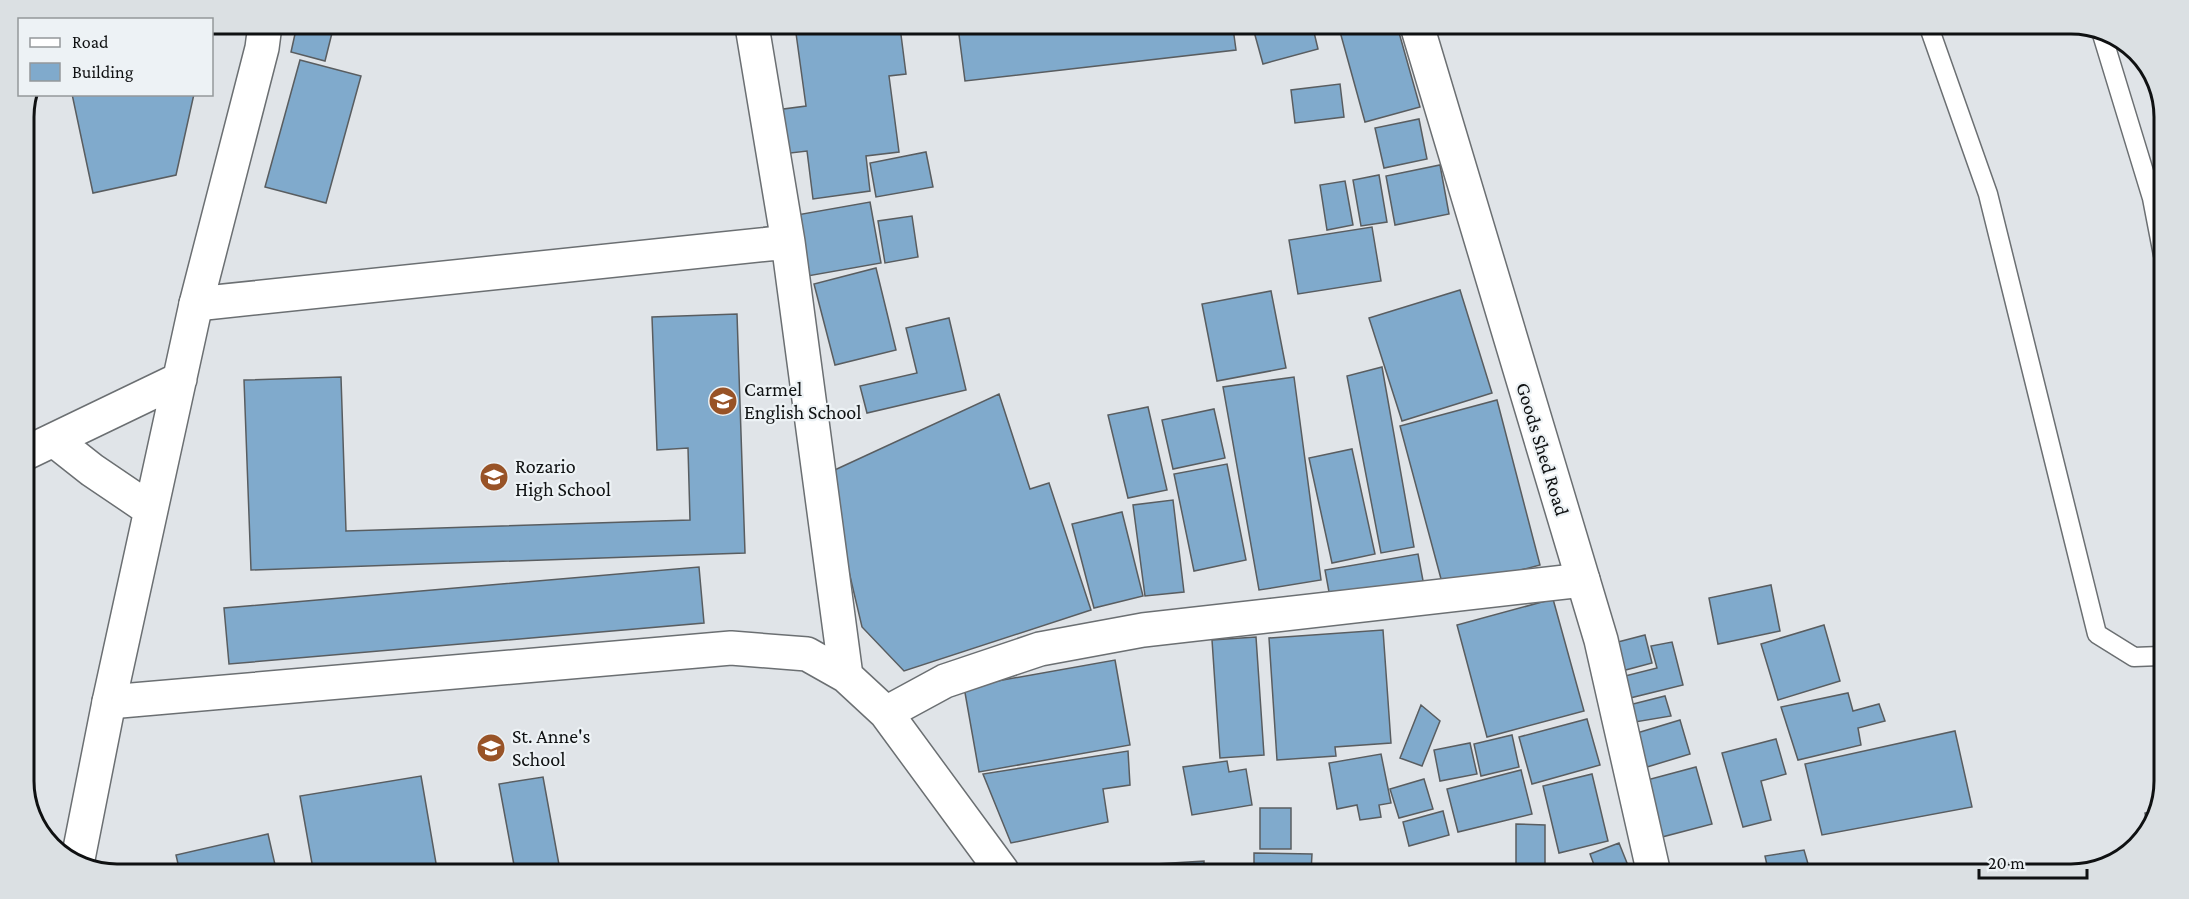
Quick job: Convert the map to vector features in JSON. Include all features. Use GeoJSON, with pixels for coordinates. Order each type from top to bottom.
{"type":"FeatureCollection","features":[{"type":"Feature","properties":{"kind":"street"},"geometry":{"type":"LineString","coordinates":[[79,854],[109,702],[196,303],[264,34]]}},
{"type":"Feature","properties":{"kind":"street"},"geometry":{"type":"LineString","coordinates":[[753,34],[788,242],[846,676]]}},
{"type":"Feature","properties":{"kind":"street","name":"Goods Shed Road"},"geometry":{"type":"LineString","coordinates":[[1420,34],[1601,640],[1652,864]]}},
{"type":"Feature","properties":{"kind":"street"},"geometry":{"type":"LineString","coordinates":[[196,303],[788,242]]}},
{"type":"Feature","properties":{"kind":"street"},"geometry":{"type":"LineString","coordinates":[[35,449],[180,379]]}},
{"type":"Feature","properties":{"kind":"street"},"geometry":{"type":"LineString","coordinates":[[54,440],[92,470],[151,510]]}},
{"type":"Feature","properties":{"kind":"street"},"geometry":{"type":"LineString","coordinates":[[886,713],[945,681],[1040,649],[1143,630],[1583,580]]}},
{"type":"Feature","properties":{"kind":"street"},"geometry":{"type":"LineString","coordinates":[[109,702],[731,648],[807,654],[846,676],[886,713],[997,864]]}},
{"type":"Feature","properties":{"kind":"lane"},"geometry":{"type":"LineString","coordinates":[[1931,34],[1988,194],[2097,634],[2134,657],[2154,656]]}},
{"type":"Feature","properties":{"kind":"lane"},"geometry":{"type":"LineString","coordinates":[[2104,42],[2154,208]]}},
{"type":"Feature","properties":{"kind":"building"},"geometry":{"type":"Polygon","coordinates":[[[295,34],[332,34],[325,61],[291,52],[295,34]]]}},
{"type":"Feature","properties":{"kind":"building"},"geometry":{"type":"Polygon","coordinates":[[[796,34],[901,34],[906,74],[889,76],[899,152],[866,156],[870,191],[813,199],[807,151],[782,154],[776,110],[806,106],[796,34]]]}},
{"type":"Feature","properties":{"kind":"building"},"geometry":{"type":"Polygon","coordinates":[[[959,34],[1234,34],[1236,50],[965,81],[959,34]]]}},
{"type":"Feature","properties":{"kind":"building"},"geometry":{"type":"Polygon","coordinates":[[[1255,34],[1314,34],[1318,49],[1263,64],[1255,34]]]}},
{"type":"Feature","properties":{"kind":"building"},"geometry":{"type":"Polygon","coordinates":[[[1341,34],[1399,34],[1420,107],[1365,122],[1341,34]]]}},
{"type":"Feature","properties":{"kind":"building"},"geometry":{"type":"Polygon","coordinates":[[[300,60],[361,76],[326,203],[265,187],[300,60]]]}},
{"type":"Feature","properties":{"kind":"building"},"geometry":{"type":"Polygon","coordinates":[[[1340,84],[1344,117],[1295,123],[1291,90],[1340,84]]]}},
{"type":"Feature","properties":{"kind":"building"},"geometry":{"type":"Polygon","coordinates":[[[72,96],[194,96],[176,175],[93,193],[72,96]]]}},
{"type":"Feature","properties":{"kind":"building"},"geometry":{"type":"Polygon","coordinates":[[[1419,119],[1427,159],[1384,168],[1375,128],[1419,119]]]}},
{"type":"Feature","properties":{"kind":"building"},"geometry":{"type":"Polygon","coordinates":[[[926,152],[933,187],[876,197],[870,163],[926,152]]]}},
{"type":"Feature","properties":{"kind":"building"},"geometry":{"type":"Polygon","coordinates":[[[1440,165],[1449,214],[1395,225],[1386,176],[1440,165]]]}},
{"type":"Feature","properties":{"kind":"building"},"geometry":{"type":"Polygon","coordinates":[[[1379,175],[1387,222],[1361,226],[1353,180],[1379,175]]]}},
{"type":"Feature","properties":{"kind":"building"},"geometry":{"type":"Polygon","coordinates":[[[1345,181],[1353,225],[1327,230],[1320,185],[1345,181]]]}},
{"type":"Feature","properties":{"kind":"building"},"geometry":{"type":"Polygon","coordinates":[[[870,202],[881,263],[802,277],[791,216],[870,202]]]}},
{"type":"Feature","properties":{"kind":"building"},"geometry":{"type":"Polygon","coordinates":[[[912,216],[918,257],[885,263],[878,221],[912,216]]]}},
{"type":"Feature","properties":{"kind":"building"},"geometry":{"type":"Polygon","coordinates":[[[1372,227],[1381,281],[1298,294],[1289,240],[1372,227]]]}},
{"type":"Feature","properties":{"kind":"building"},"geometry":{"type":"Polygon","coordinates":[[[876,268],[896,350],[835,365],[814,284],[876,268]]]}},
{"type":"Feature","properties":{"kind":"building"},"geometry":{"type":"Polygon","coordinates":[[[1460,290],[1492,393],[1402,421],[1369,318],[1460,290]]]}},
{"type":"Feature","properties":{"kind":"building"},"geometry":{"type":"Polygon","coordinates":[[[1271,291],[1286,368],[1217,381],[1202,304],[1271,291]]]}},
{"type":"Feature","properties":{"kind":"building"},"geometry":{"type":"Polygon","coordinates":[[[737,314],[745,553],[251,570],[244,380],[341,377],[346,531],[690,520],[688,448],[657,450],[652,317],[737,314]]]}},
{"type":"Feature","properties":{"kind":"building"},"geometry":{"type":"Polygon","coordinates":[[[949,318],[966,390],[867,413],[860,386],[917,373],[906,328],[949,318]]]}},
{"type":"Feature","properties":{"kind":"building"},"geometry":{"type":"Polygon","coordinates":[[[1382,367],[1414,547],[1381,553],[1347,376],[1382,367]]]}},
{"type":"Feature","properties":{"kind":"building"},"geometry":{"type":"Polygon","coordinates":[[[1294,377],[1321,580],[1259,590],[1223,387],[1294,377]]]}},
{"type":"Feature","properties":{"kind":"building"},"geometry":{"type":"Polygon","coordinates":[[[999,394],[1030,489],[1049,483],[1091,610],[904,671],[862,627],[826,474],[999,394]]]}},
{"type":"Feature","properties":{"kind":"building"},"geometry":{"type":"Polygon","coordinates":[[[1497,400],[1540,565],[1444,590],[1400,426],[1497,400]]]}},
{"type":"Feature","properties":{"kind":"building"},"geometry":{"type":"Polygon","coordinates":[[[1148,407],[1167,490],[1128,498],[1108,415],[1148,407]]]}},
{"type":"Feature","properties":{"kind":"building"},"geometry":{"type":"Polygon","coordinates":[[[1214,409],[1225,458],[1173,469],[1162,420],[1214,409]]]}},
{"type":"Feature","properties":{"kind":"building"},"geometry":{"type":"Polygon","coordinates":[[[1352,449],[1375,554],[1332,563],[1309,458],[1352,449]]]}},
{"type":"Feature","properties":{"kind":"building"},"geometry":{"type":"Polygon","coordinates":[[[1227,464],[1246,560],[1194,571],[1174,474],[1227,464]]]}},
{"type":"Feature","properties":{"kind":"building"},"geometry":{"type":"Polygon","coordinates":[[[1173,500],[1184,592],[1145,596],[1133,505],[1173,500]]]}},
{"type":"Feature","properties":{"kind":"building"},"geometry":{"type":"Polygon","coordinates":[[[1122,512],[1143,596],[1094,608],[1072,524],[1122,512]]]}},
{"type":"Feature","properties":{"kind":"building"},"geometry":{"type":"Polygon","coordinates":[[[1418,554],[1424,586],[1331,603],[1325,570],[1418,554]]]}},
{"type":"Feature","properties":{"kind":"building"},"geometry":{"type":"Polygon","coordinates":[[[699,567],[704,623],[229,664],[224,608],[699,567]]]}},
{"type":"Feature","properties":{"kind":"building"},"geometry":{"type":"Polygon","coordinates":[[[1771,585],[1780,631],[1718,644],[1709,598],[1771,585]]]}},
{"type":"Feature","properties":{"kind":"building"},"geometry":{"type":"Polygon","coordinates":[[[1553,599],[1584,711],[1487,737],[1457,625],[1553,599]]]}},
{"type":"Feature","properties":{"kind":"building"},"geometry":{"type":"Polygon","coordinates":[[[1824,625],[1840,681],[1778,700],[1761,644],[1824,625]]]}},
{"type":"Feature","properties":{"kind":"building"},"geometry":{"type":"Polygon","coordinates":[[[1383,630],[1391,743],[1335,747],[1336,756],[1277,760],[1269,638],[1383,630]]]}},
{"type":"Feature","properties":{"kind":"building"},"geometry":{"type":"Polygon","coordinates":[[[1645,635],[1652,663],[1618,672],[1610,644],[1645,635]]]}},
{"type":"Feature","properties":{"kind":"building"},"geometry":{"type":"Polygon","coordinates":[[[1256,637],[1264,755],[1220,758],[1212,640],[1256,637]]]}},
{"type":"Feature","properties":{"kind":"building"},"geometry":{"type":"Polygon","coordinates":[[[1672,642],[1683,685],[1630,698],[1625,676],[1657,668],[1651,646],[1672,642]]]}},
{"type":"Feature","properties":{"kind":"building"},"geometry":{"type":"Polygon","coordinates":[[[1115,660],[1130,745],[979,772],[964,687],[1115,660]]]}},
{"type":"Feature","properties":{"kind":"building"},"geometry":{"type":"Polygon","coordinates":[[[1848,693],[1853,711],[1879,704],[1885,721],[1858,728],[1861,745],[1798,760],[1781,707],[1848,693]]]}},
{"type":"Feature","properties":{"kind":"building"},"geometry":{"type":"Polygon","coordinates":[[[1665,696],[1671,716],[1635,722],[1629,705],[1665,696]]]}},
{"type":"Feature","properties":{"kind":"building"},"geometry":{"type":"Polygon","coordinates":[[[1421,705],[1440,721],[1422,766],[1400,758],[1421,705]]]}},
{"type":"Feature","properties":{"kind":"building"},"geometry":{"type":"Polygon","coordinates":[[[1587,719],[1600,765],[1532,784],[1519,737],[1587,719]]]}},
{"type":"Feature","properties":{"kind":"building"},"geometry":{"type":"Polygon","coordinates":[[[1680,720],[1690,754],[1647,767],[1637,733],[1680,720]]]}},
{"type":"Feature","properties":{"kind":"building"},"geometry":{"type":"Polygon","coordinates":[[[1955,731],[1972,807],[1822,835],[1805,764],[1955,731]]]}},
{"type":"Feature","properties":{"kind":"building"},"geometry":{"type":"Polygon","coordinates":[[[1512,735],[1519,767],[1481,776],[1474,744],[1512,735]]]}},
{"type":"Feature","properties":{"kind":"building"},"geometry":{"type":"Polygon","coordinates":[[[1776,739],[1786,774],[1761,781],[1771,820],[1743,827],[1722,753],[1776,739]]]}},
{"type":"Feature","properties":{"kind":"building"},"geometry":{"type":"Polygon","coordinates":[[[1470,743],[1477,774],[1440,781],[1434,750],[1470,743]]]}},
{"type":"Feature","properties":{"kind":"building"},"geometry":{"type":"Polygon","coordinates":[[[1128,751],[1130,785],[1103,789],[1108,822],[1011,843],[983,774],[1128,751]]]}},
{"type":"Feature","properties":{"kind":"building"},"geometry":{"type":"Polygon","coordinates":[[[1381,754],[1391,803],[1379,805],[1381,817],[1360,820],[1357,805],[1337,809],[1329,763],[1381,754]]]}},
{"type":"Feature","properties":{"kind":"building"},"geometry":{"type":"Polygon","coordinates":[[[1227,761],[1229,772],[1246,769],[1252,805],[1192,815],[1183,767],[1227,761]]]}},
{"type":"Feature","properties":{"kind":"building"},"geometry":{"type":"Polygon","coordinates":[[[1696,767],[1712,824],[1662,837],[1647,780],[1696,767]]]}},
{"type":"Feature","properties":{"kind":"building"},"geometry":{"type":"Polygon","coordinates":[[[1521,770],[1532,814],[1458,832],[1447,789],[1521,770]]]}},
{"type":"Feature","properties":{"kind":"building"},"geometry":{"type":"Polygon","coordinates":[[[1592,774],[1608,841],[1559,853],[1543,786],[1592,774]]]}},
{"type":"Feature","properties":{"kind":"building"},"geometry":{"type":"Polygon","coordinates":[[[421,776],[436,864],[312,864],[300,796],[421,776]]]}},
{"type":"Feature","properties":{"kind":"building"},"geometry":{"type":"Polygon","coordinates":[[[543,777],[559,864],[514,864],[499,784],[543,777]]]}},
{"type":"Feature","properties":{"kind":"building"},"geometry":{"type":"Polygon","coordinates":[[[1424,779],[1433,809],[1399,818],[1390,789],[1424,779]]]}},
{"type":"Feature","properties":{"kind":"building"},"geometry":{"type":"Polygon","coordinates":[[[1260,808],[1291,808],[1291,849],[1260,849],[1260,808]]]}},
{"type":"Feature","properties":{"kind":"building"},"geometry":{"type":"Polygon","coordinates":[[[1443,811],[1449,835],[1409,846],[1403,822],[1443,811]]]}},
{"type":"Feature","properties":{"kind":"building"},"geometry":{"type":"Polygon","coordinates":[[[1516,824],[1545,825],[1545,864],[1516,864],[1516,824]]]}},
{"type":"Feature","properties":{"kind":"building"},"geometry":{"type":"Polygon","coordinates":[[[268,834],[275,864],[178,864],[176,855],[268,834]]]}},
{"type":"Feature","properties":{"kind":"building"},"geometry":{"type":"Polygon","coordinates":[[[1619,843],[1627,864],[1594,864],[1590,854],[1619,843]]]}},
{"type":"Feature","properties":{"kind":"building"},"geometry":{"type":"Polygon","coordinates":[[[1804,850],[1808,864],[1767,864],[1765,856],[1804,850]]]}},
{"type":"Feature","properties":{"kind":"building"},"geometry":{"type":"Polygon","coordinates":[[[1254,853],[1312,854],[1311,864],[1254,864],[1254,853]]]}},
{"type":"Feature","properties":{"kind":"building"},"geometry":{"type":"Polygon","coordinates":[[[1204,861],[1204,864],[1155,864],[1204,861]]]}},
{"type":"Feature","properties":{"kind":"place","name":"Carmel English School"},"geometry":{"type":"Point","coordinates":[723,401]}},
{"type":"Feature","properties":{"kind":"place","name":"Rozario High School"},"geometry":{"type":"Point","coordinates":[494,477]}},
{"type":"Feature","properties":{"kind":"place","name":"St. Anne's School"},"geometry":{"type":"Point","coordinates":[491,748]}}]}
